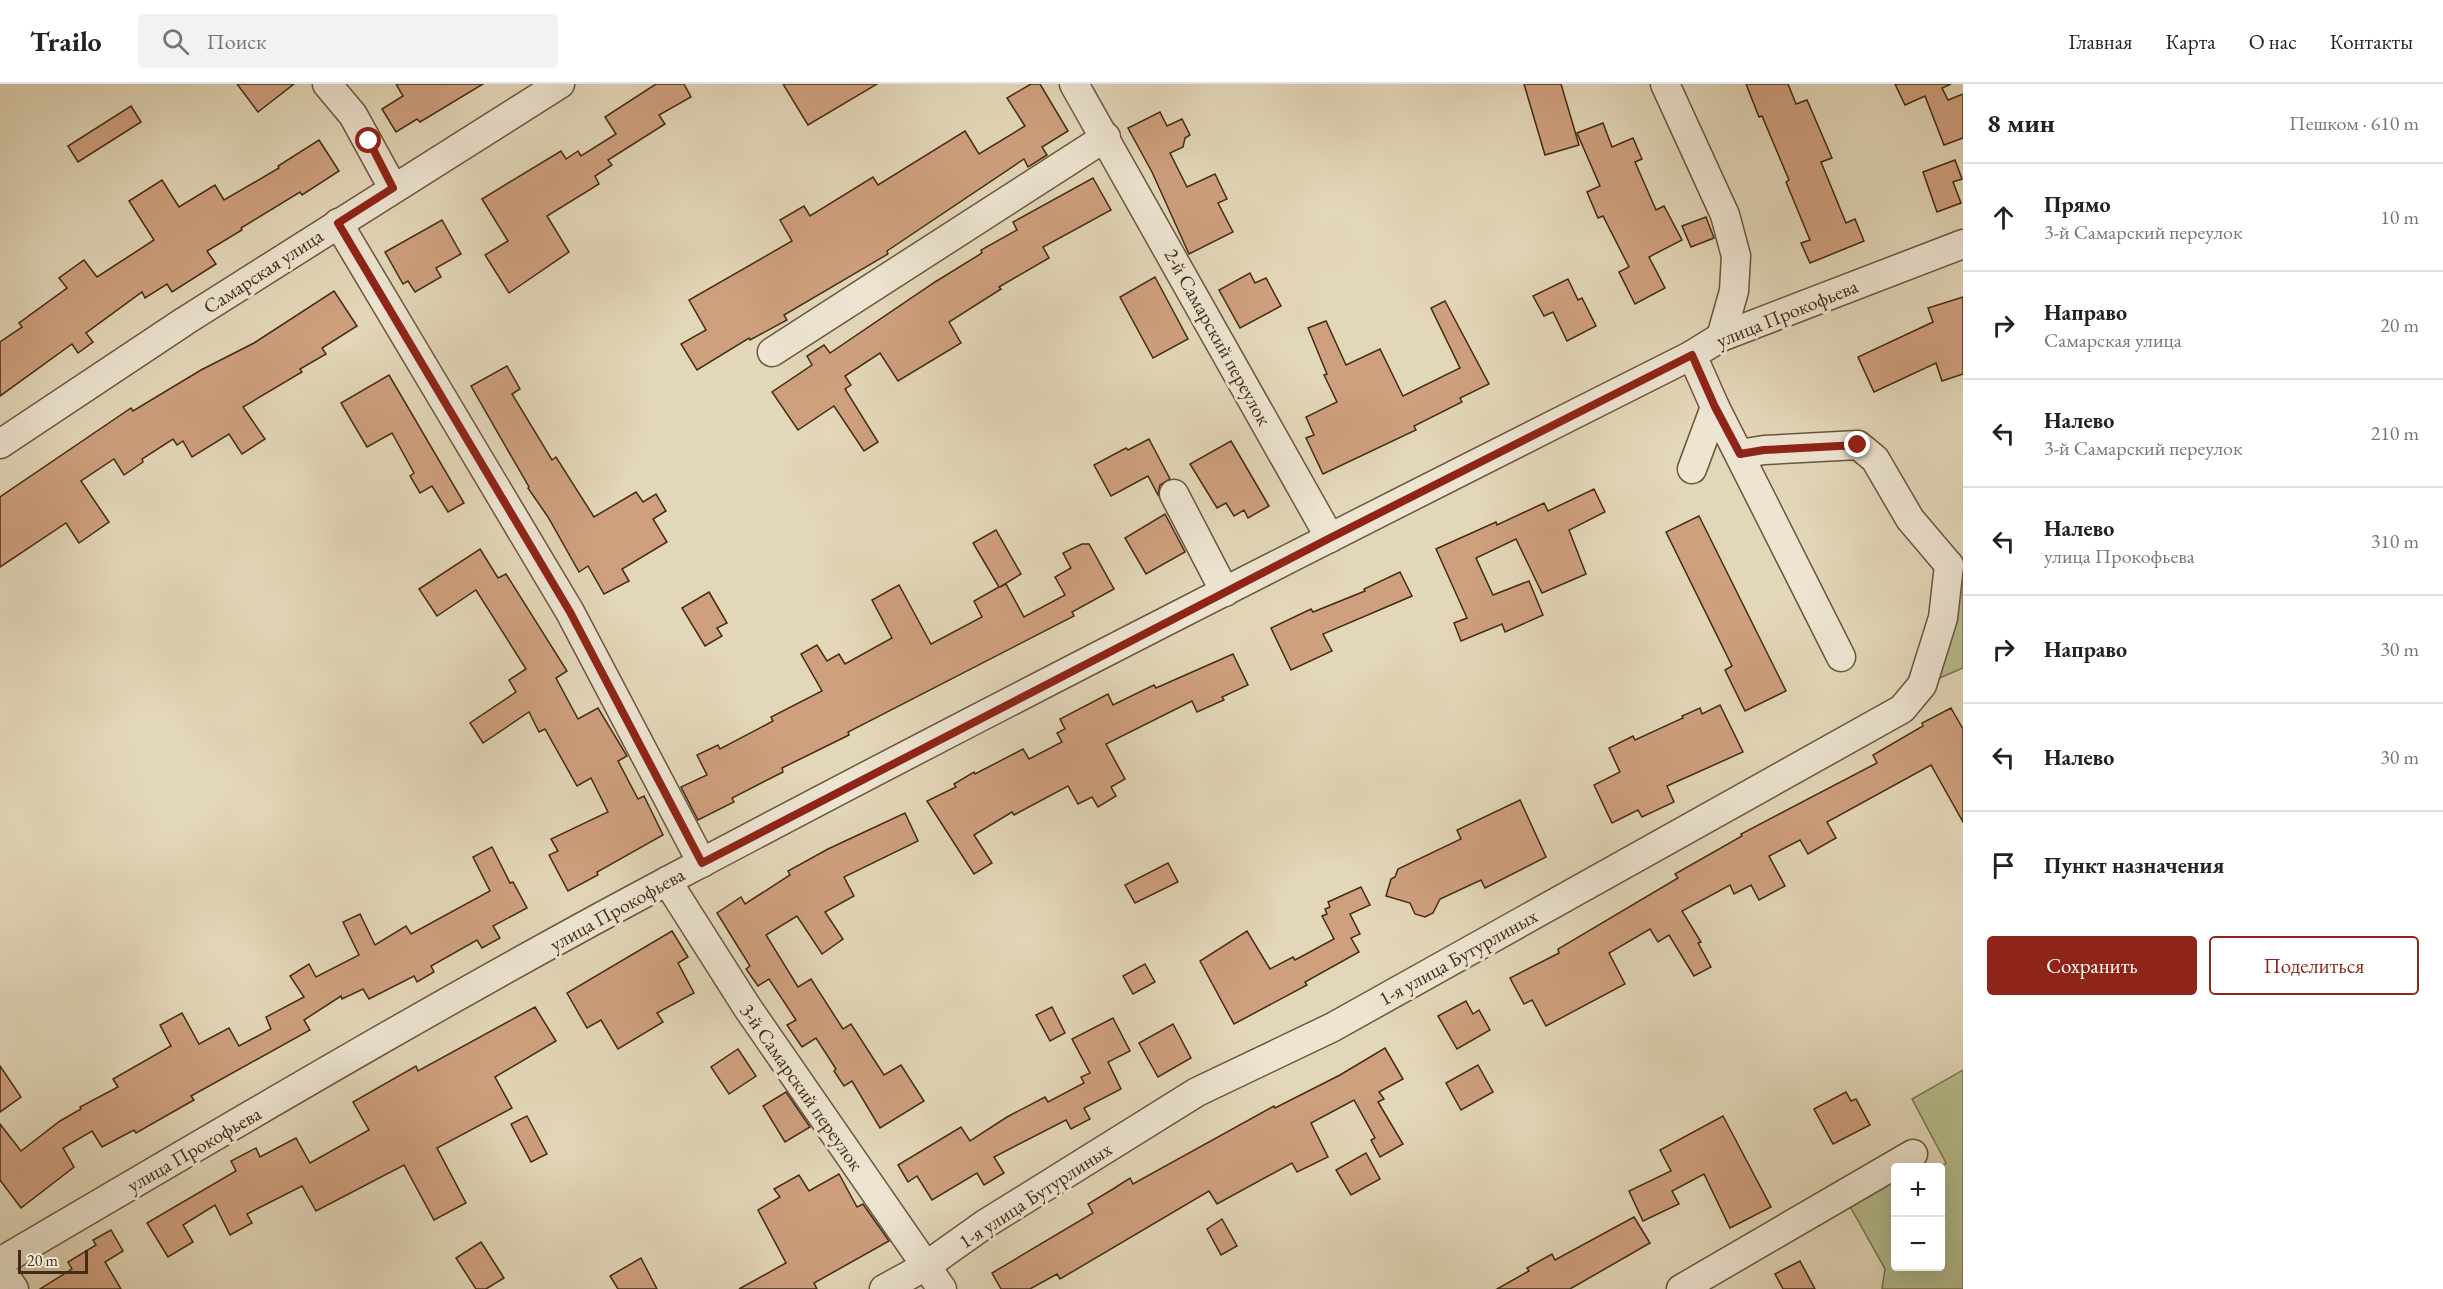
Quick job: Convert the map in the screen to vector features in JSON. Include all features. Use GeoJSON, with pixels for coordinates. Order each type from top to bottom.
{"type":"FeatureCollection","features":[{"type":"Feature","properties":{"kind":"street"},"geometry":{"type":"LineString","coordinates":[[327,84],[352,115],[393,188]]}},
{"type":"Feature","properties":{"kind":"street","name":"Самарская улица"},"geometry":{"type":"LineString","coordinates":[[0,444],[184,321],[560,84]]}},
{"type":"Feature","properties":{"kind":"street","name":"2-й Самарский переулок"},"geometry":{"type":"LineString","coordinates":[[1074,84],[1106,137],[1330,538]]}},
{"type":"Feature","properties":{"kind":"street"},"geometry":{"type":"LineString","coordinates":[[1665,84],[1725,215],[1736,256],[1734,291],[1720,337]]}},
{"type":"Feature","properties":{"kind":"street"},"geometry":{"type":"LineString","coordinates":[[772,352],[1106,137]]}},
{"type":"Feature","properties":{"kind":"street"},"geometry":{"type":"LineString","coordinates":[[338,223],[570,612],[702,863]]}},
{"type":"Feature","properties":{"kind":"street","name":"улица Прокофьева"},"geometry":{"type":"LineString","coordinates":[[0,1262],[382,1039],[702,863],[1330,538],[1692,355],[1720,337],[1963,244]]}},
{"type":"Feature","properties":{"kind":"street"},"geometry":{"type":"LineString","coordinates":[[1692,355],[1715,407],[1841,657]]}},
{"type":"Feature","properties":{"kind":"street"},"geometry":{"type":"LineString","coordinates":[[1692,469],[1715,407]]}},
{"type":"Feature","properties":{"kind":"street"},"geometry":{"type":"LineString","coordinates":[[1740,454],[1764,450],[1858,445],[1875,459],[1910,519],[1956,562]]}},
{"type":"Feature","properties":{"kind":"street"},"geometry":{"type":"LineString","coordinates":[[1174,494],[1225,592]]}},
{"type":"Feature","properties":{"kind":"street","name":"1-я улица Бутурлиных"},"geometry":{"type":"LineString","coordinates":[[884,1289],[934,1278],[985,1224],[1197,1092],[1333,1027],[1902,709],[1922,685],[1943,618],[1956,562]]}},
{"type":"Feature","properties":{"kind":"street","name":"3-й Самарский переулок"},"geometry":{"type":"LineString","coordinates":[[668,881],[747,1007],[934,1278]]}},
{"type":"Feature","properties":{"kind":"street"},"geometry":{"type":"LineString","coordinates":[[1681,1289],[1913,1154]]}},
{"type":"Feature","properties":{"kind":"street"},"geometry":{"type":"LineString","coordinates":[[0,1269],[14,1289]]}},
{"type":"Feature","properties":{"kind":"green space"},"geometry":{"type":"Polygon","coordinates":[[[1963,570],[1963,668],[1935,680],[1958,577],[1963,570]]]}},
{"type":"Feature","properties":{"kind":"green space"},"geometry":{"type":"Polygon","coordinates":[[[1963,1070],[1963,1289],[1882,1289],[1885,1269],[1847,1201],[1891,1175],[1891,1271],[1945,1271],[1946,1163],[1912,1099],[1963,1070]]]}},
{"type":"Feature","properties":{"kind":"building"},"geometry":{"type":"Polygon","coordinates":[[[237,84],[294,84],[258,112],[237,84]]]}},
{"type":"Feature","properties":{"kind":"building"},"geometry":{"type":"Polygon","coordinates":[[[396,84],[483,84],[420,122],[417,119],[396,132],[382,109],[403,96],[396,84]]]}},
{"type":"Feature","properties":{"kind":"building"},"geometry":{"type":"Polygon","coordinates":[[[656,84],[684,84],[691,97],[659,115],[665,124],[608,160],[612,165],[595,176],[599,184],[547,216],[569,252],[509,293],[485,255],[508,241],[482,199],[561,151],[566,159],[578,151],[581,156],[616,134],[605,117],[656,84]]]}},
{"type":"Feature","properties":{"kind":"building"},"geometry":{"type":"Polygon","coordinates":[[[783,84],[877,84],[808,125],[783,84]]]}},
{"type":"Feature","properties":{"kind":"building"},"geometry":{"type":"Polygon","coordinates":[[[1031,84],[1040,84],[1068,131],[1042,147],[1047,155],[1028,167],[1024,159],[887,251],[888,254],[784,315],[787,320],[750,340],[749,338],[697,370],[681,344],[706,330],[689,300],[792,241],[780,220],[804,206],[810,216],[873,177],[878,185],[965,131],[979,154],[1025,126],[1007,98],[1031,84]]]}},
{"type":"Feature","properties":{"kind":"building"},"geometry":{"type":"Polygon","coordinates":[[[1524,84],[1561,84],[1579,145],[1545,155],[1524,84]]]}},
{"type":"Feature","properties":{"kind":"building"},"geometry":{"type":"Polygon","coordinates":[[[1746,84],[1788,84],[1796,104],[1807,100],[1832,158],[1821,162],[1846,223],[1855,219],[1864,241],[1810,263],[1801,243],[1810,240],[1786,182],[1789,180],[1746,84]]]}},
{"type":"Feature","properties":{"kind":"building"},"geometry":{"type":"Polygon","coordinates":[[[1895,84],[1951,84],[1942,88],[1948,100],[1963,94],[1963,138],[1944,145],[1925,96],[1905,105],[1895,84]]]}},
{"type":"Feature","properties":{"kind":"building"},"geometry":{"type":"Polygon","coordinates":[[[131,106],[141,122],[78,162],[68,146],[131,106]]]}},
{"type":"Feature","properties":{"kind":"building"},"geometry":{"type":"Polygon","coordinates":[[[1160,112],[1167,126],[1182,119],[1190,135],[1185,138],[1183,147],[1170,153],[1187,187],[1215,174],[1227,199],[1218,203],[1233,232],[1189,254],[1152,172],[1128,128],[1160,112]]]}},
{"type":"Feature","properties":{"kind":"building"},"geometry":{"type":"Polygon","coordinates":[[[1603,123],[1612,147],[1633,138],[1642,159],[1635,162],[1656,210],[1664,206],[1682,240],[1649,257],[1665,288],[1635,304],[1619,272],[1629,267],[1603,216],[1598,218],[1587,192],[1600,186],[1577,133],[1603,123]]]}},
{"type":"Feature","properties":{"kind":"building"},"geometry":{"type":"Polygon","coordinates":[[[319,140],[339,171],[302,195],[300,192],[207,251],[216,264],[172,292],[167,284],[145,298],[142,292],[86,333],[93,342],[78,353],[72,344],[0,396],[0,342],[22,327],[19,323],[67,288],[59,278],[84,260],[97,277],[154,240],[129,201],[162,180],[179,207],[215,185],[224,200],[279,168],[278,166],[319,140]]]}},
{"type":"Feature","properties":{"kind":"building"},"geometry":{"type":"Polygon","coordinates":[[[1955,160],[1962,179],[1953,182],[1961,203],[1937,212],[1923,172],[1955,160]]]}},
{"type":"Feature","properties":{"kind":"building"},"geometry":{"type":"Polygon","coordinates":[[[1093,178],[1111,210],[1043,247],[1049,258],[999,287],[1001,289],[949,322],[961,343],[898,381],[880,353],[845,376],[851,385],[845,389],[878,442],[864,451],[834,406],[798,430],[772,392],[812,365],[807,356],[824,345],[830,353],[982,253],[981,250],[1017,230],[1013,222],[1093,178]]]}},
{"type":"Feature","properties":{"kind":"building"},"geometry":{"type":"Polygon","coordinates":[[[1706,217],[1714,238],[1691,247],[1682,226],[1706,217]]]}},
{"type":"Feature","properties":{"kind":"building"},"geometry":{"type":"Polygon","coordinates":[[[442,220],[461,254],[436,268],[441,277],[415,292],[408,281],[403,284],[385,252],[442,220]]]}},
{"type":"Feature","properties":{"kind":"building"},"geometry":{"type":"Polygon","coordinates":[[[1250,273],[1255,283],[1266,278],[1281,306],[1240,328],[1219,290],[1250,273]]]}},
{"type":"Feature","properties":{"kind":"building"},"geometry":{"type":"Polygon","coordinates":[[[1155,277],[1188,339],[1153,358],[1120,297],[1155,277]]]}},
{"type":"Feature","properties":{"kind":"building"},"geometry":{"type":"Polygon","coordinates":[[[1568,279],[1578,300],[1582,298],[1596,326],[1567,341],[1553,312],[1544,316],[1533,296],[1568,279]]]}},
{"type":"Feature","properties":{"kind":"building"},"geometry":{"type":"Polygon","coordinates":[[[334,291],[357,326],[322,348],[326,354],[300,369],[302,372],[243,407],[265,439],[242,454],[229,434],[192,457],[183,441],[177,445],[173,439],[142,459],[143,462],[124,475],[114,459],[81,481],[109,522],[79,543],[66,523],[0,567],[0,497],[131,408],[133,411],[201,370],[254,343],[334,291]]]}},
{"type":"Feature","properties":{"kind":"building"},"geometry":{"type":"Polygon","coordinates":[[[1963,297],[1963,374],[1942,381],[1936,363],[1874,392],[1858,357],[1933,322],[1928,308],[1963,297]]]}},
{"type":"Feature","properties":{"kind":"building"},"geometry":{"type":"Polygon","coordinates":[[[1445,301],[1489,384],[1460,398],[1462,402],[1414,426],[1416,430],[1323,474],[1306,438],[1314,435],[1306,417],[1337,402],[1324,375],[1327,374],[1308,328],[1326,321],[1346,365],[1380,349],[1403,396],[1460,368],[1431,308],[1445,301]]]}},
{"type":"Feature","properties":{"kind":"building"},"geometry":{"type":"Polygon","coordinates":[[[507,366],[520,389],[512,394],[552,460],[556,457],[594,517],[636,492],[643,502],[656,494],[666,511],[653,519],[667,542],[622,569],[629,581],[604,594],[588,566],[579,572],[548,517],[528,488],[471,386],[507,366]]]}},
{"type":"Feature","properties":{"kind":"building"},"geometry":{"type":"Polygon","coordinates":[[[389,375],[464,503],[448,512],[432,486],[420,493],[410,476],[414,473],[392,433],[367,447],[341,403],[389,375]]]}},
{"type":"Feature","properties":{"kind":"building"},"geometry":{"type":"Polygon","coordinates":[[[1149,439],[1170,479],[1160,485],[1158,495],[1148,476],[1111,496],[1094,465],[1149,439]]]}},
{"type":"Feature","properties":{"kind":"building"},"geometry":{"type":"Polygon","coordinates":[[[1231,441],[1269,506],[1248,518],[1244,510],[1234,516],[1226,503],[1217,508],[1190,464],[1231,441]]]}},
{"type":"Feature","properties":{"kind":"building"},"geometry":{"type":"Polygon","coordinates":[[[1594,489],[1605,512],[1569,530],[1586,574],[1542,593],[1516,539],[1476,558],[1493,595],[1529,581],[1543,615],[1505,632],[1502,624],[1461,641],[1454,623],[1467,618],[1436,549],[1496,522],[1497,525],[1544,503],[1548,511],[1594,489]]]}},
{"type":"Feature","properties":{"kind":"building"},"geometry":{"type":"Polygon","coordinates":[[[1165,514],[1185,552],[1146,574],[1125,538],[1165,514]]]}},
{"type":"Feature","properties":{"kind":"building"},"geometry":{"type":"Polygon","coordinates":[[[1699,516],[1786,691],[1745,711],[1725,670],[1732,666],[1666,532],[1699,516]]]}},
{"type":"Feature","properties":{"kind":"building"},"geometry":{"type":"Polygon","coordinates":[[[996,530],[1021,574],[1000,587],[1006,584],[1024,617],[1065,595],[1055,577],[1071,568],[1063,553],[1082,544],[1089,544],[1114,589],[1072,612],[1074,616],[782,768],[783,772],[732,798],[734,802],[698,820],[681,787],[707,775],[697,755],[718,745],[720,749],[773,721],[771,717],[822,691],[801,654],[817,645],[827,661],[839,654],[845,664],[892,638],[872,600],[899,585],[931,644],[982,617],[974,601],[999,587],[973,543],[996,530]]]}},
{"type":"Feature","properties":{"kind":"building"},"geometry":{"type":"Polygon","coordinates":[[[480,549],[498,578],[506,574],[567,671],[556,678],[578,719],[598,708],[627,756],[618,761],[638,799],[644,796],[663,835],[568,891],[549,855],[558,851],[551,839],[608,812],[591,778],[577,786],[545,729],[539,732],[529,712],[483,743],[470,723],[516,692],[509,680],[526,669],[476,590],[437,616],[419,589],[480,549]]]}},
{"type":"Feature","properties":{"kind":"building"},"geometry":{"type":"Polygon","coordinates":[[[1400,572],[1412,596],[1323,634],[1332,651],[1291,670],[1271,628],[1311,609],[1313,612],[1365,591],[1364,589],[1400,572]]]}},
{"type":"Feature","properties":{"kind":"building"},"geometry":{"type":"Polygon","coordinates":[[[709,592],[727,623],[717,628],[722,636],[705,646],[682,608],[709,592]]]}},
{"type":"Feature","properties":{"kind":"building"},"geometry":{"type":"Polygon","coordinates":[[[1233,654],[1248,685],[1222,697],[1224,700],[1197,712],[1192,701],[1106,744],[1125,779],[1111,787],[1116,796],[1098,807],[1092,797],[1078,804],[1068,786],[1014,815],[1012,812],[974,835],[992,863],[974,874],[927,801],[956,787],[954,784],[974,772],[975,774],[1023,749],[1029,759],[1062,742],[1057,733],[1065,729],[1060,719],[1108,694],[1113,705],[1154,685],[1156,688],[1233,654]]]}},
{"type":"Feature","properties":{"kind":"building"},"geometry":{"type":"Polygon","coordinates":[[[1720,705],[1743,752],[1667,786],[1674,802],[1642,817],[1638,810],[1612,823],[1594,785],[1620,772],[1609,748],[1633,736],[1635,740],[1700,708],[1702,714],[1720,705]]]}},
{"type":"Feature","properties":{"kind":"building"},"geometry":{"type":"Polygon","coordinates":[[[1951,708],[1963,729],[1963,822],[1931,765],[1827,822],[1836,838],[1808,854],[1800,840],[1769,856],[1785,886],[1759,900],[1751,885],[1734,894],[1730,885],[1682,911],[1701,942],[1698,943],[1711,967],[1694,976],[1669,935],[1658,942],[1650,929],[1609,953],[1625,984],[1546,1026],[1532,1000],[1524,1004],[1510,978],[1559,953],[1558,949],[1678,878],[1675,874],[1742,836],[1741,834],[1877,763],[1873,755],[1923,726],[1922,723],[1951,708]]]}},
{"type":"Feature","properties":{"kind":"building"},"geometry":{"type":"Polygon","coordinates":[[[1520,800],[1546,857],[1485,888],[1481,880],[1440,899],[1433,913],[1425,917],[1415,914],[1410,903],[1386,896],[1391,879],[1395,877],[1398,869],[1461,839],[1457,830],[1520,800]]]}},
{"type":"Feature","properties":{"kind":"building"},"geometry":{"type":"Polygon","coordinates":[[[905,813],[918,841],[844,877],[854,896],[825,912],[843,939],[822,954],[797,916],[766,935],[798,987],[811,979],[843,1029],[851,1024],[884,1075],[901,1065],[924,1101],[880,1128],[852,1081],[844,1086],[816,1038],[802,1047],[787,1025],[796,1020],[769,979],[758,986],[746,969],[750,966],[717,913],[741,897],[745,904],[790,875],[788,871],[828,849],[905,813]]]}},
{"type":"Feature","properties":{"kind":"building"},"geometry":{"type":"Polygon","coordinates":[[[492,847],[510,883],[513,882],[527,908],[493,926],[500,938],[482,948],[477,940],[431,966],[434,972],[417,982],[414,976],[369,999],[363,989],[342,999],[341,996],[304,1020],[310,1030],[191,1096],[194,1100],[136,1133],[134,1130],[102,1147],[92,1131],[63,1148],[74,1167],[21,1208],[0,1180],[0,1124],[21,1151],[60,1121],[81,1109],[80,1107],[118,1087],[113,1079],[171,1046],[160,1025],[182,1013],[199,1044],[229,1028],[239,1046],[271,1029],[266,1017],[304,997],[290,976],[309,964],[316,977],[359,955],[343,922],[360,914],[375,945],[406,926],[411,934],[490,891],[473,857],[492,847]]]}},
{"type":"Feature","properties":{"kind":"building"},"geometry":{"type":"Polygon","coordinates":[[[1168,863],[1178,882],[1135,903],[1125,885],[1168,863]]]}},
{"type":"Feature","properties":{"kind":"building"},"geometry":{"type":"Polygon","coordinates":[[[1361,887],[1370,905],[1350,914],[1360,934],[1351,938],[1359,952],[1305,982],[1307,985],[1234,1024],[1200,961],[1247,931],[1270,969],[1293,957],[1295,960],[1334,939],[1322,916],[1327,914],[1325,909],[1330,907],[1328,902],[1361,887]]]}},
{"type":"Feature","properties":{"kind":"building"},"geometry":{"type":"Polygon","coordinates":[[[672,931],[688,957],[678,963],[694,993],[657,1013],[663,1022],[618,1049],[601,1020],[587,1028],[567,993],[672,931]]]}},
{"type":"Feature","properties":{"kind":"building"},"geometry":{"type":"Polygon","coordinates":[[[1145,964],[1155,982],[1133,994],[1123,976],[1145,964]]]}},
{"type":"Feature","properties":{"kind":"building"},"geometry":{"type":"Polygon","coordinates":[[[1466,1001],[1473,1014],[1479,1010],[1490,1030],[1457,1049],[1438,1016],[1466,1001]]]}},
{"type":"Feature","properties":{"kind":"building"},"geometry":{"type":"Polygon","coordinates":[[[535,1007],[556,1041],[495,1077],[512,1108],[437,1148],[466,1203],[434,1220],[404,1165],[316,1211],[302,1186],[247,1214],[252,1223],[230,1235],[215,1205],[183,1225],[193,1242],[168,1257],[147,1223],[236,1171],[231,1161],[256,1148],[260,1157],[296,1138],[310,1163],[369,1130],[353,1102],[416,1066],[418,1071],[535,1007]]]}},
{"type":"Feature","properties":{"kind":"building"},"geometry":{"type":"Polygon","coordinates":[[[1052,1007],[1065,1033],[1050,1041],[1036,1015],[1052,1007]]]}},
{"type":"Feature","properties":{"kind":"building"},"geometry":{"type":"Polygon","coordinates":[[[1113,1018],[1130,1051],[1108,1062],[1121,1089],[1084,1108],[1090,1119],[1071,1129],[1066,1120],[994,1157],[1004,1173],[984,1185],[977,1173],[932,1200],[917,1176],[908,1182],[898,1165],[961,1127],[970,1141],[1007,1117],[1045,1097],[1048,1102],[1084,1083],[1081,1077],[1090,1073],[1072,1039],[1113,1018]]]}},
{"type":"Feature","properties":{"kind":"building"},"geometry":{"type":"Polygon","coordinates":[[[1173,1024],[1191,1058],[1158,1077],[1139,1043],[1173,1024]]]}},
{"type":"Feature","properties":{"kind":"building"},"geometry":{"type":"Polygon","coordinates":[[[1385,1048],[1403,1079],[1379,1092],[1384,1099],[1378,1102],[1403,1144],[1380,1157],[1371,1140],[1375,1138],[1354,1100],[1311,1123],[1328,1157],[1297,1172],[1292,1163],[1217,1204],[1209,1191],[1060,1279],[1057,1274],[1030,1289],[1001,1289],[992,1273],[1093,1213],[1088,1204],[1130,1178],[1133,1184],[1274,1106],[1275,1108],[1340,1075],[1385,1048]]]}},
{"type":"Feature","properties":{"kind":"building"},"geometry":{"type":"Polygon","coordinates":[[[738,1049],[756,1076],[729,1094],[711,1067],[738,1049]]]}},
{"type":"Feature","properties":{"kind":"building"},"geometry":{"type":"Polygon","coordinates":[[[1478,1065],[1493,1092],[1461,1110],[1446,1083],[1478,1065]]]}},
{"type":"Feature","properties":{"kind":"building"},"geometry":{"type":"Polygon","coordinates":[[[0,1066],[21,1097],[0,1112],[0,1066]]]}},
{"type":"Feature","properties":{"kind":"building"},"geometry":{"type":"Polygon","coordinates":[[[786,1092],[810,1127],[785,1142],[763,1106],[786,1092]]]}},
{"type":"Feature","properties":{"kind":"building"},"geometry":{"type":"Polygon","coordinates":[[[1846,1092],[1851,1101],[1856,1099],[1870,1125],[1833,1144],[1814,1109],[1846,1092]]]}},
{"type":"Feature","properties":{"kind":"building"},"geometry":{"type":"Polygon","coordinates":[[[527,1116],[547,1154],[531,1162],[511,1124],[527,1116]]]}},
{"type":"Feature","properties":{"kind":"building"},"geometry":{"type":"Polygon","coordinates":[[[1723,1116],[1771,1207],[1730,1228],[1704,1174],[1672,1191],[1679,1204],[1643,1221],[1629,1191],[1671,1171],[1660,1150],[1723,1116]]]}},
{"type":"Feature","properties":{"kind":"building"},"geometry":{"type":"Polygon","coordinates":[[[1366,1153],[1380,1179],[1351,1195],[1336,1170],[1366,1153]]]}},
{"type":"Feature","properties":{"kind":"building"},"geometry":{"type":"Polygon","coordinates":[[[839,1174],[857,1207],[863,1204],[889,1241],[814,1283],[817,1289],[739,1289],[786,1263],[758,1210],[780,1197],[774,1189],[799,1175],[809,1191],[839,1174]]]}},
{"type":"Feature","properties":{"kind":"building"},"geometry":{"type":"Polygon","coordinates":[[[1634,1217],[1650,1243],[1570,1289],[1497,1289],[1529,1271],[1527,1268],[1552,1254],[1555,1260],[1634,1217]]]}},
{"type":"Feature","properties":{"kind":"building"},"geometry":{"type":"Polygon","coordinates":[[[1222,1219],[1237,1246],[1221,1255],[1207,1229],[1222,1219]]]}},
{"type":"Feature","properties":{"kind":"building"},"geometry":{"type":"Polygon","coordinates":[[[111,1230],[123,1251],[105,1262],[121,1289],[40,1289],[72,1269],[68,1262],[96,1245],[93,1240],[111,1230]]]}},
{"type":"Feature","properties":{"kind":"building"},"geometry":{"type":"Polygon","coordinates":[[[481,1242],[504,1278],[486,1289],[476,1289],[456,1258],[481,1242]]]}},
{"type":"Feature","properties":{"kind":"building"},"geometry":{"type":"Polygon","coordinates":[[[641,1258],[657,1289],[618,1289],[610,1276],[641,1258]]]}},
{"type":"Feature","properties":{"kind":"building"},"geometry":{"type":"Polygon","coordinates":[[[1800,1261],[1815,1289],[1783,1289],[1775,1274],[1800,1261]]]}},
{"type":"Feature","properties":{"kind":"route"},"geometry":{"type":"LineString","coordinates":[[369,141],[393,188],[338,223],[570,612],[702,863],[1330,538],[1692,355],[1715,407],[1740,454],[1764,450],[1858,445]]}}]}
